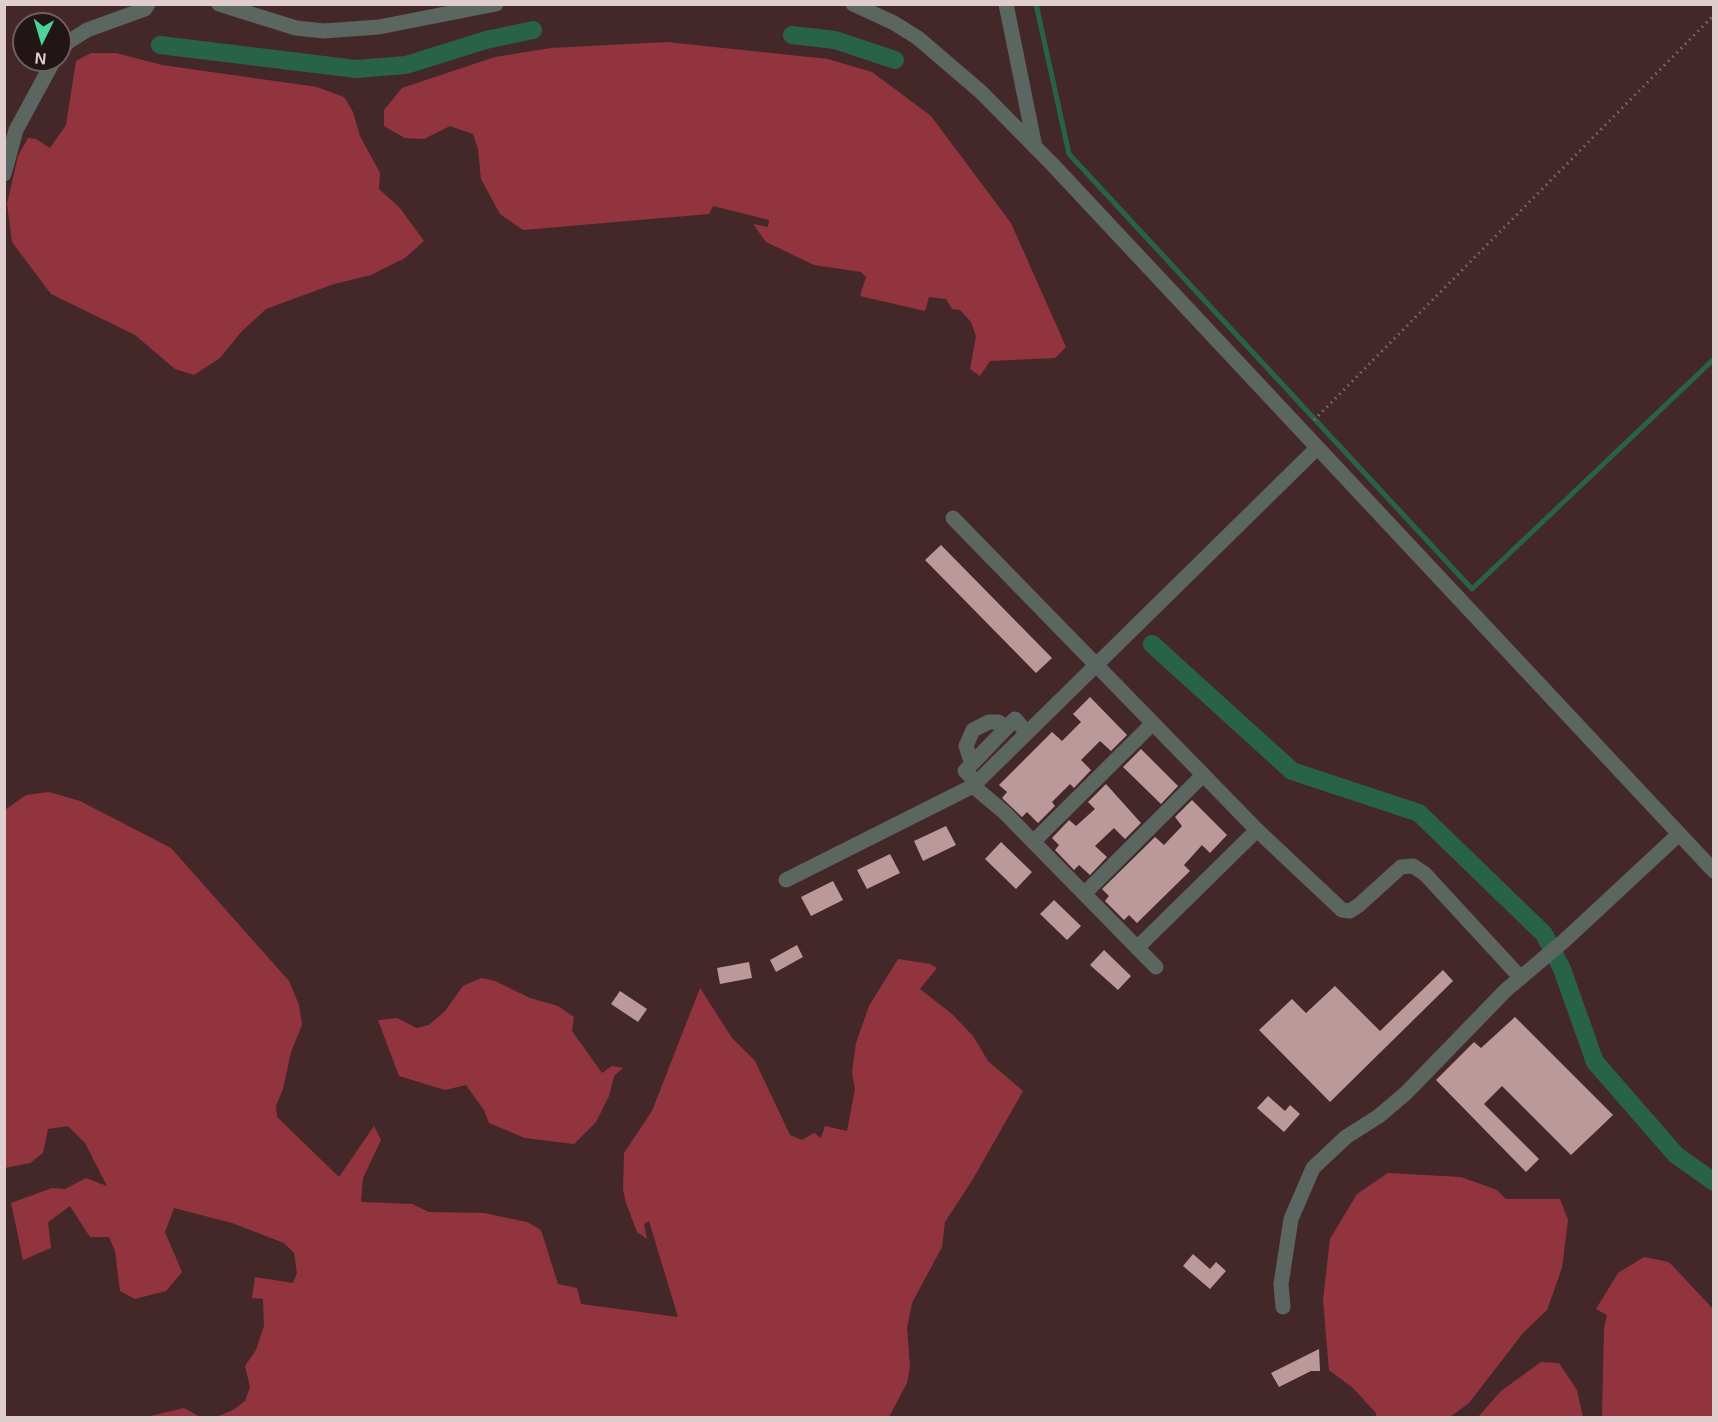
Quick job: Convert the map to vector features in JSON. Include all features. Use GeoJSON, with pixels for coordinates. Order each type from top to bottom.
{"type":"FeatureCollection","features":[{"type":"Feature","properties":{"kind":"street"},"geometry":{"type":"LineString","coordinates":[[72,39],[87,30],[145,9],[148,4]]}},
{"type":"Feature","properties":{"kind":"street"},"geometry":{"type":"LineString","coordinates":[[219,4],[296,28],[324,31],[380,27],[496,4]]}},
{"type":"Feature","properties":{"kind":"street"},"geometry":{"type":"LineString","coordinates":[[853,4],[894,23],[918,38],[981,92],[1713,872]]}},
{"type":"Feature","properties":{"kind":"street"},"geometry":{"type":"LineString","coordinates":[[1006,4],[1035,147]]}},
{"type":"Feature","properties":{"kind":"street"},"geometry":{"type":"LineString","coordinates":[[4,174],[16,130],[47,72]]}},
{"type":"Feature","properties":{"kind":"street"},"geometry":{"type":"LineString","coordinates":[[786,880],[975,784],[1317,448]]}},
{"type":"Feature","properties":{"kind":"street"},"geometry":{"type":"LineString","coordinates":[[952,518],[1203,776],[1342,910],[1350,911],[1359,905],[1401,867],[1413,866],[1425,874],[1520,977]]}},
{"type":"Feature","properties":{"kind":"street"},"geometry":{"type":"LineString","coordinates":[[1027,733],[1015,719],[965,771],[975,784],[1156,967]]}},
{"type":"Feature","properties":{"kind":"street"},"geometry":{"type":"LineString","coordinates":[[972,764],[966,746],[973,730],[989,722],[998,722],[1007,727]]}},
{"type":"Feature","properties":{"kind":"street"},"geometry":{"type":"LineString","coordinates":[[1033,842],[1152,724]]}},
{"type":"Feature","properties":{"kind":"street"},"geometry":{"type":"LineString","coordinates":[[1084,894],[1203,776]]}},
{"type":"Feature","properties":{"kind":"street"},"geometry":{"type":"LineString","coordinates":[[1137,948],[1257,830]]}},
{"type":"Feature","properties":{"kind":"street"},"geometry":{"type":"LineString","coordinates":[[1283,1306],[1281,1284],[1291,1219],[1313,1168],[1346,1137],[1379,1116],[1406,1093],[1520,977],[1564,941],[1679,834]]}},
{"type":"Feature","properties":{"kind":"path"},"geometry":{"type":"LineString","coordinates":[[1302,432],[1713,15]]}},
{"type":"Feature","properties":{"kind":"shaded area"},"geometry":{"type":"Polygon","coordinates":[[[667,42],[828,59],[872,72],[931,116],[1011,223],[1066,347],[1055,358],[990,361],[980,376],[970,369],[976,336],[971,322],[960,310],[952,309],[946,299],[929,297],[925,311],[860,296],[866,277],[861,272],[814,265],[766,242],[753,224],[768,227],[769,220],[713,206],[709,214],[523,230],[500,214],[481,179],[478,149],[473,134],[450,126],[424,139],[405,138],[384,126],[384,110],[402,88],[495,57],[551,48],[667,42]]]}},
{"type":"Feature","properties":{"kind":"shaded area"},"geometry":{"type":"Polygon","coordinates":[[[91,53],[116,53],[162,65],[317,87],[344,97],[353,112],[360,136],[380,173],[379,189],[400,208],[424,241],[405,258],[371,275],[334,284],[266,309],[241,332],[220,358],[194,375],[175,369],[135,335],[51,294],[12,242],[7,204],[18,156],[28,138],[36,139],[50,148],[66,125],[76,61],[91,53]]]}},
{"type":"Feature","properties":{"kind":"shaded area"},"geometry":{"type":"Polygon","coordinates":[[[49,792],[80,801],[171,848],[289,981],[299,1005],[302,1025],[291,1052],[283,1089],[276,1106],[277,1117],[339,1177],[374,1126],[381,1140],[363,1178],[361,1202],[412,1204],[429,1212],[484,1213],[527,1222],[541,1230],[558,1284],[577,1288],[581,1304],[678,1317],[649,1221],[644,1224],[647,1239],[637,1232],[626,1203],[623,1189],[624,1153],[652,1111],[700,988],[732,1038],[755,1061],[790,1135],[802,1140],[814,1133],[821,1138],[825,1126],[847,1131],[855,1089],[852,1072],[856,1043],[869,1006],[898,959],[930,964],[937,968],[920,989],[952,1014],[973,1036],[988,1061],[1023,1091],[973,1179],[945,1222],[942,1247],[912,1303],[907,1328],[910,1367],[907,1383],[889,1417],[216,1417],[233,1410],[245,1401],[250,1387],[245,1366],[256,1350],[264,1326],[263,1299],[252,1298],[255,1277],[293,1283],[297,1273],[294,1253],[284,1243],[232,1223],[174,1208],[165,1232],[182,1272],[166,1291],[135,1299],[120,1291],[115,1251],[109,1237],[90,1237],[70,1206],[48,1222],[51,1248],[23,1260],[11,1203],[52,1188],[65,1189],[86,1178],[107,1186],[85,1143],[68,1126],[48,1129],[43,1153],[30,1163],[5,1168],[5,810],[26,795],[49,792]]]}},
{"type":"Feature","properties":{"kind":"shaded area"},"geometry":{"type":"Polygon","coordinates":[[[481,978],[495,981],[530,998],[558,1006],[574,1017],[572,1031],[602,1073],[612,1066],[623,1068],[614,1076],[609,1096],[596,1122],[574,1144],[525,1138],[489,1123],[484,1110],[466,1085],[445,1090],[399,1076],[378,1020],[397,1018],[417,1028],[429,1025],[445,1011],[463,986],[481,978]]]}},
{"type":"Feature","properties":{"kind":"shaded area"},"geometry":{"type":"Polygon","coordinates":[[[1388,1173],[1461,1177],[1497,1190],[1506,1199],[1560,1199],[1568,1220],[1562,1268],[1547,1310],[1523,1333],[1469,1403],[1450,1417],[1376,1417],[1376,1413],[1353,1388],[1329,1370],[1323,1300],[1330,1239],[1357,1194],[1388,1173]]]}},
{"type":"Feature","properties":{"kind":"shaded area"},"geometry":{"type":"Polygon","coordinates":[[[1644,1257],[1669,1262],[1713,1309],[1713,1417],[1602,1417],[1604,1328],[1607,1315],[1596,1309],[1618,1273],[1644,1257]]]}},
{"type":"Feature","properties":{"kind":"shaded area"},"geometry":{"type":"Polygon","coordinates":[[[1541,1362],[1559,1363],[1577,1390],[1583,1417],[1478,1417],[1501,1391],[1541,1362]]]}},
{"type":"Feature","properties":{"kind":"shaded area"},"geometry":{"type":"Polygon","coordinates":[[[184,1408],[200,1417],[146,1417],[184,1408]]]}},
{"type":"Feature","properties":{"kind":"building"},"geometry":{"type":"Polygon","coordinates":[[[941,545],[1052,658],[1036,673],[925,560],[941,545]]]}},
{"type":"Feature","properties":{"kind":"building"},"geometry":{"type":"Polygon","coordinates":[[[1090,697],[1127,735],[1111,751],[1100,741],[1081,760],[1091,770],[1074,788],[1070,784],[1052,802],[1055,806],[1038,823],[1027,812],[1022,817],[1002,798],[1007,792],[999,785],[1052,732],[1062,741],[1081,722],[1073,714],[1090,697]]]}},
{"type":"Feature","properties":{"kind":"building"},"geometry":{"type":"Polygon","coordinates":[[[1141,749],[1178,786],[1161,804],[1123,767],[1141,749]]]}},
{"type":"Feature","properties":{"kind":"building"},"geometry":{"type":"Polygon","coordinates":[[[1106,784],[1141,823],[1125,839],[1114,828],[1095,846],[1107,857],[1090,875],[1079,865],[1074,870],[1055,850],[1059,845],[1052,838],[1069,820],[1076,826],[1095,809],[1088,802],[1106,784]]]}},
{"type":"Feature","properties":{"kind":"building"},"geometry":{"type":"Polygon","coordinates":[[[1192,800],[1227,835],[1210,853],[1202,845],[1184,865],[1190,871],[1137,923],[1129,915],[1124,920],[1105,901],[1109,896],[1102,889],[1155,837],[1164,845],[1182,826],[1175,817],[1192,800]]]}},
{"type":"Feature","properties":{"kind":"building"},"geometry":{"type":"Polygon","coordinates":[[[946,826],[956,845],[923,861],[914,841],[946,826]]]}},
{"type":"Feature","properties":{"kind":"building"},"geometry":{"type":"Polygon","coordinates":[[[1001,842],[1032,872],[1016,889],[985,859],[1001,842]]]}},
{"type":"Feature","properties":{"kind":"building"},"geometry":{"type":"Polygon","coordinates":[[[890,854],[900,873],[867,889],[857,870],[890,854]]]}},
{"type":"Feature","properties":{"kind":"building"},"geometry":{"type":"Polygon","coordinates":[[[833,881],[843,900],[811,916],[801,897],[833,881]]]}},
{"type":"Feature","properties":{"kind":"building"},"geometry":{"type":"Polygon","coordinates":[[[1054,900],[1081,926],[1067,940],[1040,914],[1054,900]]]}},
{"type":"Feature","properties":{"kind":"building"},"geometry":{"type":"Polygon","coordinates":[[[797,945],[803,957],[776,972],[770,960],[797,945]]]}},
{"type":"Feature","properties":{"kind":"building"},"geometry":{"type":"Polygon","coordinates":[[[1104,950],[1131,976],[1118,990],[1090,965],[1104,950]]]}},
{"type":"Feature","properties":{"kind":"building"},"geometry":{"type":"Polygon","coordinates":[[[749,962],[752,978],[720,984],[717,968],[749,962]]]}},
{"type":"Feature","properties":{"kind":"building"},"geometry":{"type":"Polygon","coordinates":[[[1443,970],[1453,981],[1330,1102],[1259,1030],[1292,999],[1306,1013],[1335,986],[1380,1031],[1443,970]]]}},
{"type":"Feature","properties":{"kind":"building"},"geometry":{"type":"Polygon","coordinates":[[[620,991],[647,1009],[638,1022],[611,1004],[620,991]]]}},
{"type":"Feature","properties":{"kind":"building"},"geometry":{"type":"Polygon","coordinates":[[[1515,1017],[1613,1115],[1571,1155],[1502,1086],[1484,1104],[1539,1159],[1526,1172],[1436,1080],[1474,1042],[1481,1048],[1515,1017]]]}},
{"type":"Feature","properties":{"kind":"building"},"geometry":{"type":"Polygon","coordinates":[[[1268,1096],[1285,1111],[1290,1105],[1300,1114],[1284,1132],[1257,1108],[1268,1096]]]}},
{"type":"Feature","properties":{"kind":"building"},"geometry":{"type":"Polygon","coordinates":[[[1193,1254],[1210,1269],[1216,1262],[1226,1271],[1210,1289],[1183,1266],[1193,1254]]]}},
{"type":"Feature","properties":{"kind":"building"},"geometry":{"type":"Polygon","coordinates":[[[1319,1349],[1320,1371],[1311,1371],[1279,1387],[1271,1373],[1319,1349]]]}},
{"type":"Feature","properties":{"kind":"waterway"},"geometry":{"type":"LineString","coordinates":[[1036,4],[1069,154],[1472,589],[1714,359]]}},
{"type":"Feature","properties":{"kind":"waterway"},"geometry":{"type":"LineString","coordinates":[[160,45],[356,69],[406,65],[486,40],[533,30]]}},
{"type":"Feature","properties":{"kind":"waterway"},"geometry":{"type":"LineString","coordinates":[[792,35],[835,40],[895,60]]}},
{"type":"Feature","properties":{"kind":"waterway"},"geometry":{"type":"LineString","coordinates":[[1152,644],[1292,771],[1419,813],[1544,934],[1562,969],[1595,1062],[1676,1155],[1714,1182]]}}]}
